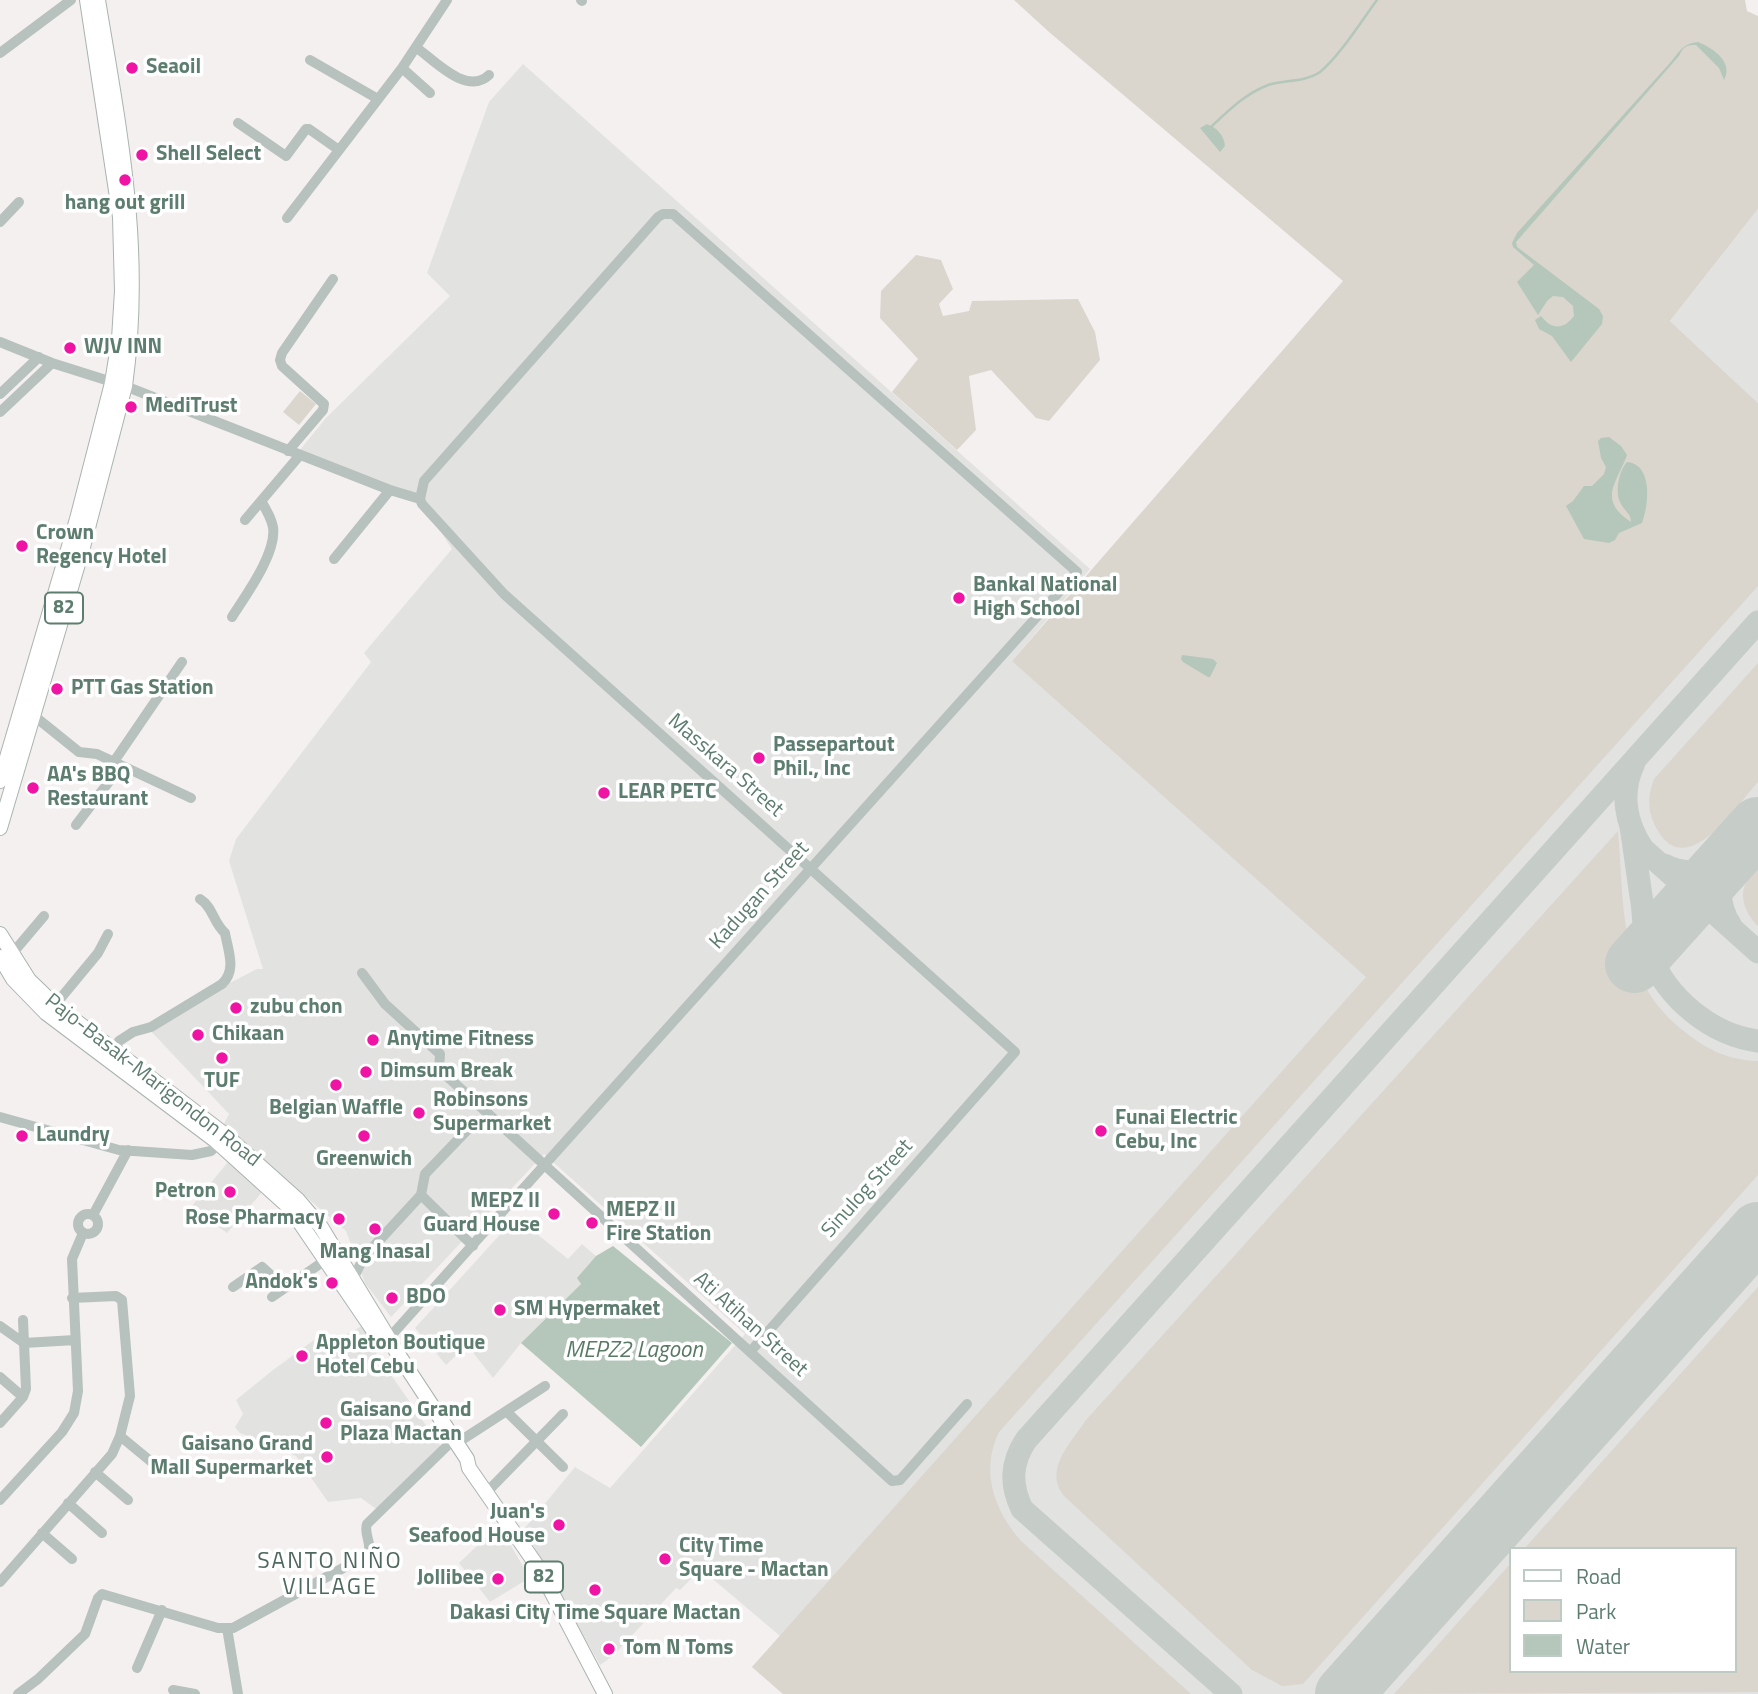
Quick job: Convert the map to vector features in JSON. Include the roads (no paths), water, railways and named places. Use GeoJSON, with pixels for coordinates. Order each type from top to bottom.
{"type":"FeatureCollection","features":[{"type":"Feature","properties":{"kind":"main road","name":"82"},"geometry":{"type":"LineString","coordinates":[[88,0],[122,247],[119,385]]}},
{"type":"Feature","properties":{"kind":"main road","name":"82"},"geometry":{"type":"LineString","coordinates":[[0,781],[33,691],[77,519],[119,385],[132,315],[131,218],[126,167],[98,0]]}},
{"type":"Feature","properties":{"kind":"main road","name":"82"},"geometry":{"type":"LineString","coordinates":[[0,828],[33,715],[33,691]]}},
{"type":"Feature","properties":{"kind":"main road","name":"Pajo-Basak-Marigondon Road"},"geometry":{"type":"LineString","coordinates":[[0,934],[13,979],[47,1013],[222,1139]]}},
{"type":"Feature","properties":{"kind":"main road","name":"Pajo-Basak-Marigondon Road"},"geometry":{"type":"LineString","coordinates":[[6,956],[55,1005],[298,1200],[321,1227],[334,1259],[452,1445],[467,1459],[469,1468],[540,1570],[605,1694]]}},
{"type":"Feature","properties":{"kind":"main road","name":"Pajo-Basak-Marigondon Road"},"geometry":{"type":"LineString","coordinates":[[334,1259],[353,1279],[452,1445]]}},
{"type":"Feature","properties":{"kind":"street"},"geometry":{"type":"LineString","coordinates":[[0,53],[71,0]]}},
{"type":"Feature","properties":{"kind":"street"},"geometry":{"type":"LineString","coordinates":[[287,218],[402,68],[447,0]]}},
{"type":"Feature","properties":{"kind":"street"},"geometry":{"type":"LineString","coordinates":[[416,48],[464,82],[478,81],[489,75]]}},
{"type":"Feature","properties":{"kind":"street"},"geometry":{"type":"LineString","coordinates":[[310,60],[378,99]]}},
{"type":"Feature","properties":{"kind":"street"},"geometry":{"type":"LineString","coordinates":[[402,68],[430,93]]}},
{"type":"Feature","properties":{"kind":"street"},"geometry":{"type":"LineString","coordinates":[[238,123],[286,156],[306,129],[339,150]]}},
{"type":"Feature","properties":{"kind":"street"},"geometry":{"type":"LineString","coordinates":[[0,222],[19,202]]}},
{"type":"Feature","properties":{"kind":"street","name":"Kadugan Street"},"geometry":{"type":"LineString","coordinates":[[389,1338],[1077,572],[681,221],[673,214],[667,213],[658,217],[424,481],[420,499]]}},
{"type":"Feature","properties":{"kind":"street"},"geometry":{"type":"LineString","coordinates":[[245,520],[324,410],[324,404],[282,366],[280,360],[332,279]]}},
{"type":"Feature","properties":{"kind":"street"},"geometry":{"type":"LineString","coordinates":[[0,342],[420,499]]}},
{"type":"Feature","properties":{"kind":"street"},"geometry":{"type":"LineString","coordinates":[[0,394],[39,358]]}},
{"type":"Feature","properties":{"kind":"street"},"geometry":{"type":"LineString","coordinates":[[0,412],[52,363]]}},
{"type":"Feature","properties":{"kind":"street"},"geometry":{"type":"LineString","coordinates":[[334,559],[390,490]]}},
{"type":"Feature","properties":{"kind":"street","name":"Masskara Street"},"geometry":{"type":"LineString","coordinates":[[420,499],[504,594],[1015,1052]]}},
{"type":"Feature","properties":{"kind":"street"},"geometry":{"type":"LineString","coordinates":[[232,617],[264,563],[273,541],[271,518],[261,501]]}},
{"type":"Feature","properties":{"kind":"street"},"geometry":{"type":"LineString","coordinates":[[76,825],[111,779],[113,763],[182,662]]}},
{"type":"Feature","properties":{"kind":"street"},"geometry":{"type":"LineString","coordinates":[[33,715],[79,752],[97,754],[191,799]]}},
{"type":"Feature","properties":{"kind":"street"},"geometry":{"type":"LineString","coordinates":[[114,1050],[119,1041],[132,1032],[152,1027],[229,977],[232,969],[225,933],[218,926],[209,904],[200,899]]}},
{"type":"Feature","properties":{"kind":"street"},"geometry":{"type":"LineString","coordinates":[[6,956],[44,916]]}},
{"type":"Feature","properties":{"kind":"street"},"geometry":{"type":"LineString","coordinates":[[55,1005],[97,953],[108,934]]}},
{"type":"Feature","properties":{"kind":"street","name":"Ati Atihan Street"},"geometry":{"type":"LineString","coordinates":[[362,973],[385,1004],[440,1054],[439,1069],[892,1481],[900,1480],[967,1404]]}},
{"type":"Feature","properties":{"kind":"street","name":"Sinulog Street"},"geometry":{"type":"LineString","coordinates":[[750,1352],[1015,1052]]}},
{"type":"Feature","properties":{"kind":"street"},"geometry":{"type":"LineString","coordinates":[[0,1117],[123,1150],[192,1155],[206,1153],[222,1139]]}},
{"type":"Feature","properties":{"kind":"street"},"geometry":{"type":"LineString","coordinates":[[353,1279],[364,1257],[421,1195],[425,1174],[475,1122]]}},
{"type":"Feature","properties":{"kind":"street"},"geometry":{"type":"LineString","coordinates":[[1,1495],[62,1432],[74,1413],[78,1391],[72,1259],[83,1233],[93,1233],[98,1227],[98,1220],[93,1215],[108,1189],[123,1150]]}},
{"type":"Feature","properties":{"kind":"street"},"geometry":{"type":"LineString","coordinates":[[421,1195],[473,1246]]}},
{"type":"Feature","properties":{"kind":"street"},"geometry":{"type":"LineString","coordinates":[[272,1297],[334,1259],[364,1257]]}},
{"type":"Feature","properties":{"kind":"street"},"geometry":{"type":"LineString","coordinates":[[233,1287],[262,1266],[285,1288]]}},
{"type":"Feature","properties":{"kind":"street"},"geometry":{"type":"LineString","coordinates":[[0,1582],[112,1454],[120,1436],[130,1396],[122,1300],[116,1296],[72,1297]]}},
{"type":"Feature","properties":{"kind":"street"},"geometry":{"type":"LineString","coordinates":[[0,1423],[23,1397],[26,1389],[23,1320]]}},
{"type":"Feature","properties":{"kind":"street"},"geometry":{"type":"LineString","coordinates":[[0,1325],[24,1343],[75,1340]]}},
{"type":"Feature","properties":{"kind":"street"},"geometry":{"type":"LineString","coordinates":[[0,1377],[23,1397]]}},
{"type":"Feature","properties":{"kind":"street"},"geometry":{"type":"LineString","coordinates":[[18,1694],[38,1679],[85,1634],[98,1598],[102,1594],[233,1628],[367,1555],[370,1549],[365,1529],[367,1524],[452,1445],[545,1386]]}},
{"type":"Feature","properties":{"kind":"street"},"geometry":{"type":"LineString","coordinates":[[506,1410],[563,1467]]}},
{"type":"Feature","properties":{"kind":"street"},"geometry":{"type":"LineString","coordinates":[[486,1493],[563,1414]]}},
{"type":"Feature","properties":{"kind":"street"},"geometry":{"type":"LineString","coordinates":[[120,1436],[154,1464]]}},
{"type":"Feature","properties":{"kind":"street"},"geometry":{"type":"LineString","coordinates":[[95,1472],[128,1500]]}},
{"type":"Feature","properties":{"kind":"street"},"geometry":{"type":"LineString","coordinates":[[68,1503],[102,1533]]}},
{"type":"Feature","properties":{"kind":"street"},"geometry":{"type":"LineString","coordinates":[[42,1532],[72,1559]]}},
{"type":"Feature","properties":{"kind":"street"},"geometry":{"type":"LineString","coordinates":[[137,1668],[162,1610]]}},
{"type":"Feature","properties":{"kind":"street"},"geometry":{"type":"LineString","coordinates":[[227,1628],[238,1694]]}},
{"type":"Feature","properties":{"kind":"street"},"geometry":{"type":"LineString","coordinates":[[173,1690],[195,1694]]}},
{"type":"Feature","properties":{"kind":"water"},"geometry":{"type":"Polygon","coordinates":[[[1698,42],[1720,56],[1726,67],[1724,80],[1719,68],[1696,45],[1685,47],[1688,45],[1698,42]]]}},
{"type":"Feature","properties":{"kind":"water"},"geometry":{"type":"Polygon","coordinates":[[[1684,48],[1516,242],[1517,247],[1599,309],[1603,316],[1602,324],[1571,362],[1552,336],[1539,329],[1535,320],[1541,316],[1553,326],[1562,326],[1574,316],[1573,306],[1563,297],[1553,296],[1538,315],[1517,282],[1534,265],[1513,247],[1517,233],[1684,48]]]}},
{"type":"Feature","properties":{"kind":"water"},"geometry":{"type":"Polygon","coordinates":[[[1207,124],[1222,135],[1225,146],[1220,152],[1200,128],[1207,124]]]}},
{"type":"Feature","properties":{"kind":"water"},"geometry":{"type":"Polygon","coordinates":[[[1609,437],[1621,446],[1627,455],[1612,490],[1615,506],[1631,522],[1620,502],[1618,492],[1620,475],[1627,462],[1635,464],[1641,470],[1645,477],[1647,496],[1642,523],[1619,533],[1615,540],[1609,543],[1584,539],[1566,506],[1584,486],[1592,486],[1604,474],[1606,467],[1601,458],[1598,441],[1609,437]]]}},
{"type":"Feature","properties":{"kind":"water"},"geometry":{"type":"Polygon","coordinates":[[[1182,655],[1213,659],[1217,663],[1208,677],[1183,662],[1182,655]]]}},
{"type":"Feature","properties":{"kind":"water","name":"MEPZ2 Lagoon"},"geometry":{"type":"Polygon","coordinates":[[[613,1246],[732,1343],[641,1447],[521,1343],[581,1284],[577,1278],[596,1256],[613,1246]]]}},
{"type":"Feature","properties":{"kind":"waterway"},"geometry":{"type":"LineString","coordinates":[[1212,126],[1252,93],[1274,83],[1308,78],[1320,72],[1342,48],[1377,0]]}},
{"type":"Feature","properties":{"kind":"place","name":"Seaoil"},"geometry":{"type":"Point","coordinates":[132,68]}},
{"type":"Feature","properties":{"kind":"place","name":"Shell Select"},"geometry":{"type":"Point","coordinates":[142,155]}},
{"type":"Feature","properties":{"kind":"place","name":"hang out grill"},"geometry":{"type":"Point","coordinates":[125,180]}},
{"type":"Feature","properties":{"kind":"place","name":"WJV INN"},"geometry":{"type":"Point","coordinates":[70,348]}},
{"type":"Feature","properties":{"kind":"place","name":"MediTrust"},"geometry":{"type":"Point","coordinates":[131,407]}},
{"type":"Feature","properties":{"kind":"place","name":"Crown Regency Hotel"},"geometry":{"type":"Point","coordinates":[22,546]}},
{"type":"Feature","properties":{"kind":"place","name":"Bankal National High School"},"geometry":{"type":"Point","coordinates":[959,598]}},
{"type":"Feature","properties":{"kind":"place","name":"PTT Gas Station"},"geometry":{"type":"Point","coordinates":[57,689]}},
{"type":"Feature","properties":{"kind":"place","name":"Passepartout Phil., Inc"},"geometry":{"type":"Point","coordinates":[759,758]}},
{"type":"Feature","properties":{"kind":"place","name":"AA's BBQ Restaurant"},"geometry":{"type":"Point","coordinates":[33,788]}},
{"type":"Feature","properties":{"kind":"place","name":"LEAR PETC"},"geometry":{"type":"Point","coordinates":[604,793]}},
{"type":"Feature","properties":{"kind":"place","name":"zubu chon"},"geometry":{"type":"Point","coordinates":[236,1008]}},
{"type":"Feature","properties":{"kind":"place","name":"Chikaan"},"geometry":{"type":"Point","coordinates":[198,1035]}},
{"type":"Feature","properties":{"kind":"place","name":"Anytime Fitness"},"geometry":{"type":"Point","coordinates":[373,1040]}},
{"type":"Feature","properties":{"kind":"place","name":"TUF"},"geometry":{"type":"Point","coordinates":[222,1058]}},
{"type":"Feature","properties":{"kind":"place","name":"Dimsum Break"},"geometry":{"type":"Point","coordinates":[366,1072]}},
{"type":"Feature","properties":{"kind":"place","name":"Belgian Waffle"},"geometry":{"type":"Point","coordinates":[336,1085]}},
{"type":"Feature","properties":{"kind":"place","name":"Robinsons Supermarket"},"geometry":{"type":"Point","coordinates":[419,1113]}},
{"type":"Feature","properties":{"kind":"place","name":"Funai Electric Cebu, Inc"},"geometry":{"type":"Point","coordinates":[1101,1131]}},
{"type":"Feature","properties":{"kind":"place","name":"Laundry"},"geometry":{"type":"Point","coordinates":[22,1136]}},
{"type":"Feature","properties":{"kind":"place","name":"Greenwich"},"geometry":{"type":"Point","coordinates":[364,1136]}},
{"type":"Feature","properties":{"kind":"place","name":"Petron"},"geometry":{"type":"Point","coordinates":[230,1192]}},
{"type":"Feature","properties":{"kind":"place","name":"MEPZ II Guard House"},"geometry":{"type":"Point","coordinates":[554,1214]}},
{"type":"Feature","properties":{"kind":"place","name":"Rose Pharmacy"},"geometry":{"type":"Point","coordinates":[339,1219]}},
{"type":"Feature","properties":{"kind":"place","name":"MEPZ II Fire Station"},"geometry":{"type":"Point","coordinates":[592,1223]}},
{"type":"Feature","properties":{"kind":"place","name":"Mang Inasal"},"geometry":{"type":"Point","coordinates":[375,1229]}},
{"type":"Feature","properties":{"kind":"place","name":"Andok's"},"geometry":{"type":"Point","coordinates":[332,1283]}},
{"type":"Feature","properties":{"kind":"place","name":"BDO"},"geometry":{"type":"Point","coordinates":[392,1298]}},
{"type":"Feature","properties":{"kind":"place","name":"SM Hypermaket"},"geometry":{"type":"Point","coordinates":[500,1310]}},
{"type":"Feature","properties":{"kind":"place","name":"Appleton Boutique Hotel Cebu"},"geometry":{"type":"Point","coordinates":[302,1356]}},
{"type":"Feature","properties":{"kind":"place","name":"Gaisano Grand Plaza Mactan"},"geometry":{"type":"Point","coordinates":[326,1423]}},
{"type":"Feature","properties":{"kind":"place","name":"Gaisano Grand Mall Supermarket"},"geometry":{"type":"Point","coordinates":[327,1457]}},
{"type":"Feature","properties":{"kind":"place","name":"Juan's Seafood House"},"geometry":{"type":"Point","coordinates":[559,1525]}},
{"type":"Feature","properties":{"kind":"place","name":"City Time Square - Mactan"},"geometry":{"type":"Point","coordinates":[665,1559]}},
{"type":"Feature","properties":{"kind":"place","name":"Jollibee"},"geometry":{"type":"Point","coordinates":[498,1579]}},
{"type":"Feature","properties":{"kind":"place","name":"Dakasi City Time Square Mactan"},"geometry":{"type":"Point","coordinates":[595,1590]}},
{"type":"Feature","properties":{"kind":"place","name":"Tom N Toms"},"geometry":{"type":"Point","coordinates":[609,1649]}},
{"type":"Feature","properties":{"kind":"district","name":"SANTO NIÑO VILLAGE"},"geometry":{"type":"Point","coordinates":[330,1575]}}]}
